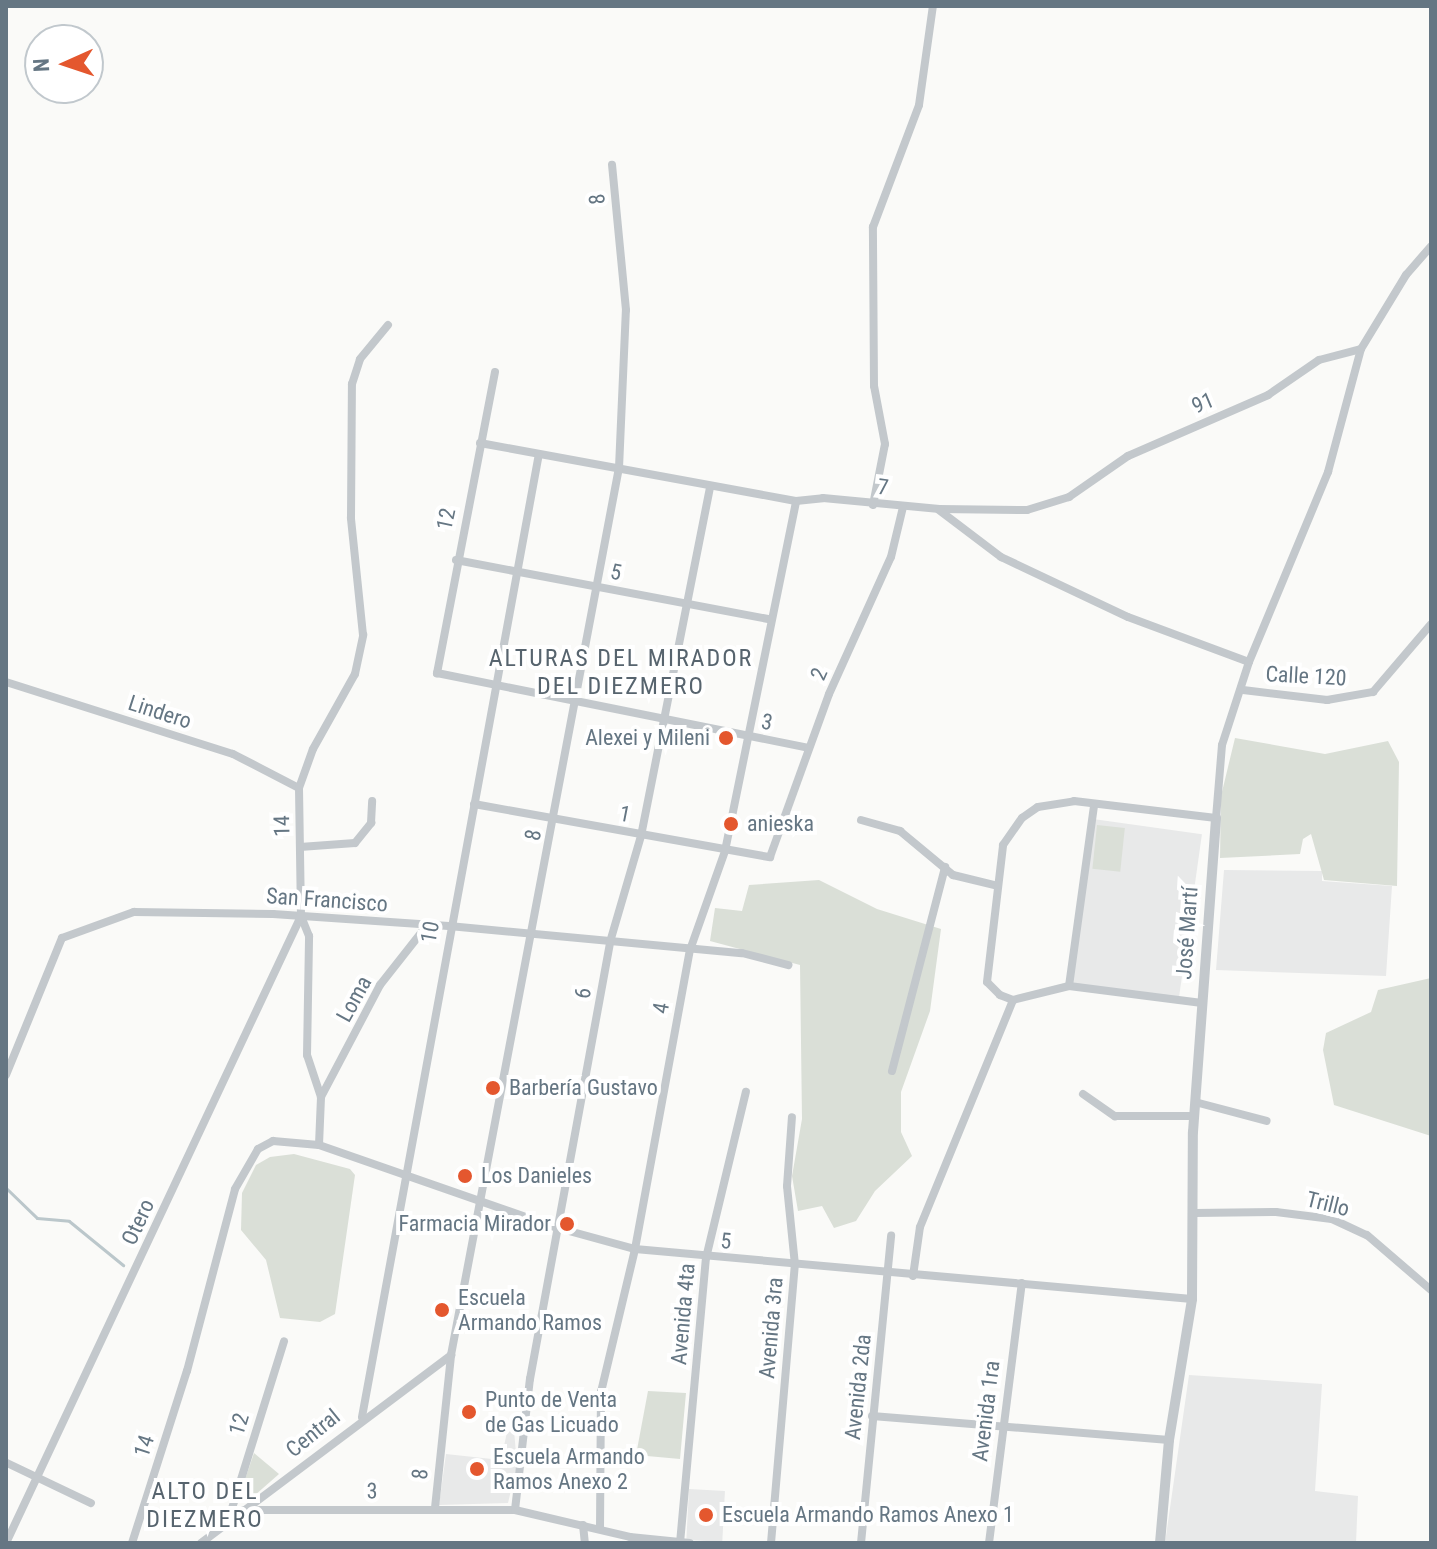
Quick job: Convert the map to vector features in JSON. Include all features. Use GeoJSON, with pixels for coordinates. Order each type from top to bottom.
{"type":"FeatureCollection","features":[{"type":"Feature","properties":{"kind":"street"},"geometry":{"type":"LineString","coordinates":[[873,505],[885,444],[874,386],[873,227],[919,105],[933,6]]}},
{"type":"Feature","properties":{"kind":"street","name":"8"},"geometry":{"type":"LineString","coordinates":[[435,1508],[451,1355],[577,703],[619,468],[626,310],[612,165]]}},
{"type":"Feature","properties":{"kind":"street"},"geometry":{"type":"LineString","coordinates":[[1361,349],[1406,275],[1431,246]]}},
{"type":"Feature","properties":{"kind":"street","name":"14"},"geometry":{"type":"LineString","coordinates":[[319,1145],[321,1097],[307,1055],[309,936],[301,916],[299,788],[313,749],[355,674],[363,635],[351,518],[352,384],[360,359],[388,325]]}},
{"type":"Feature","properties":{"kind":"street","name":"91"},"geometry":{"type":"LineString","coordinates":[[939,509],[1027,510],[1069,497],[1128,456],[1268,395],[1319,360],[1361,349]]}},
{"type":"Feature","properties":{"kind":"street","name":"José Martí"},"geometry":{"type":"LineString","coordinates":[[1160,1543],[1169,1440],[1192,1299],[1194,1116],[1222,745],[1243,690],[1249,662],[1324,485],[1361,349]]}},
{"type":"Feature","properties":{"kind":"street","name":"12"},"geometry":{"type":"LineString","coordinates":[[437,673],[456,560],[495,372]]}},
{"type":"Feature","properties":{"kind":"street","name":"7"},"geometry":{"type":"LineString","coordinates":[[480,443],[796,501],[823,498],[939,509]]}},
{"type":"Feature","properties":{"kind":"street","name":"10"},"geometry":{"type":"LineString","coordinates":[[362,1417],[449,926],[539,454]]}},
{"type":"Feature","properties":{"kind":"street","name":"6"},"geometry":{"type":"LineString","coordinates":[[515,1510],[530,1379],[610,942],[641,836],[710,487]]}},
{"type":"Feature","properties":{"kind":"street","name":"4"},"geometry":{"type":"LineString","coordinates":[[600,1529],[601,1392],[635,1249],[690,950],[725,851],[769,619],[796,501]]}},
{"type":"Feature","properties":{"kind":"street","name":"2"},"geometry":{"type":"LineString","coordinates":[[770,857],[809,748],[891,557],[903,507]]}},
{"type":"Feature","properties":{"kind":"street"},"geometry":{"type":"LineString","coordinates":[[939,509],[1001,557],[1128,617],[1249,662]]}},
{"type":"Feature","properties":{"kind":"street","name":"5"},"geometry":{"type":"LineString","coordinates":[[456,560],[769,619]]}},
{"type":"Feature","properties":{"kind":"street","name":"Calle 120"},"geometry":{"type":"LineString","coordinates":[[1243,690],[1327,700],[1373,692],[1431,624]]}},
{"type":"Feature","properties":{"kind":"street","name":"3"},"geometry":{"type":"LineString","coordinates":[[437,673],[809,748]]}},
{"type":"Feature","properties":{"kind":"street","name":"Lindero"},"geometry":{"type":"LineString","coordinates":[[6,682],[233,754],[299,788]]}},
{"type":"Feature","properties":{"kind":"street"},"geometry":{"type":"LineString","coordinates":[[300,847],[355,843],[371,823],[372,801]]}},
{"type":"Feature","properties":{"kind":"street"},"geometry":{"type":"LineString","coordinates":[[1202,1003],[1069,986],[1013,1000],[987,982],[1003,845],[1022,818],[1038,807],[1074,801],[1216,818]]}},
{"type":"Feature","properties":{"kind":"street","name":"1"},"geometry":{"type":"LineString","coordinates":[[474,804],[770,857]]}},
{"type":"Feature","properties":{"kind":"street"},"geometry":{"type":"LineString","coordinates":[[1069,986],[1094,805]]}},
{"type":"Feature","properties":{"kind":"street"},"geometry":{"type":"LineString","coordinates":[[861,820],[900,831],[966,881],[998,886]]}},
{"type":"Feature","properties":{"kind":"street"},"geometry":{"type":"LineString","coordinates":[[892,1071],[945,867]]}},
{"type":"Feature","properties":{"kind":"street","name":"San Francisco"},"geometry":{"type":"LineString","coordinates":[[6,1075],[62,938],[134,912],[301,916],[428,924],[742,953],[788,965]]}},
{"type":"Feature","properties":{"kind":"street","name":"Otero"},"geometry":{"type":"LineString","coordinates":[[6,1543],[39,1479],[301,916]]}},
{"type":"Feature","properties":{"kind":"street","name":"Loma"},"geometry":{"type":"LineString","coordinates":[[321,1097],[380,985],[428,924]]}},
{"type":"Feature","properties":{"kind":"street"},"geometry":{"type":"LineString","coordinates":[[913,1276],[920,1227],[1013,1000]]}},
{"type":"Feature","properties":{"kind":"street","name":"Avenida 4ta"},"geometry":{"type":"LineString","coordinates":[[680,1542],[706,1258],[746,1092]]}},
{"type":"Feature","properties":{"kind":"street"},"geometry":{"type":"LineString","coordinates":[[1083,1094],[1115,1116],[1194,1116]]}},
{"type":"Feature","properties":{"kind":"street"},"geometry":{"type":"LineString","coordinates":[[1195,1102],[1267,1121]]}},
{"type":"Feature","properties":{"kind":"street","name":"Avenida 3ra"},"geometry":{"type":"LineString","coordinates":[[771,1543],[795,1265],[787,1186],[792,1117]]}},
{"type":"Feature","properties":{"kind":"street","name":"14"},"geometry":{"type":"LineString","coordinates":[[132,1543],[187,1371],[235,1189],[258,1149],[273,1141]]}},
{"type":"Feature","properties":{"kind":"street","name":"5"},"geometry":{"type":"LineString","coordinates":[[273,1141],[319,1145],[406,1178],[481,1200],[558,1228],[635,1249],[706,1258],[1192,1299]]}},
{"type":"Feature","properties":{"kind":"street","name":"Trillo"},"geometry":{"type":"LineString","coordinates":[[1195,1213],[1276,1212],[1332,1219],[1367,1235],[1431,1290]]}},
{"type":"Feature","properties":{"kind":"street","name":"Avenida 2da"},"geometry":{"type":"LineString","coordinates":[[861,1543],[891,1235]]}},
{"type":"Feature","properties":{"kind":"street","name":"Avenida 1ra"},"geometry":{"type":"LineString","coordinates":[[989,1543],[1001,1426],[1022,1283]]}},
{"type":"Feature","properties":{"kind":"street","name":"12"},"geometry":{"type":"LineString","coordinates":[[229,1518],[284,1341]]}},
{"type":"Feature","properties":{"kind":"street","name":"Central"},"geometry":{"type":"LineString","coordinates":[[201,1543],[229,1518],[362,1417],[451,1355]]}},
{"type":"Feature","properties":{"kind":"street"},"geometry":{"type":"LineString","coordinates":[[872,1416],[1169,1440]]}},
{"type":"Feature","properties":{"kind":"street"},"geometry":{"type":"LineString","coordinates":[[7,1463],[91,1503]]}},
{"type":"Feature","properties":{"kind":"street","name":"3"},"geometry":{"type":"LineString","coordinates":[[243,1510],[515,1510],[600,1529],[627,1540],[690,1543]]}},
{"type":"Feature","properties":{"kind":"street"},"geometry":{"type":"LineString","coordinates":[[583,1525],[585,1543]]}},
{"type":"Feature","properties":{"kind":"shaded area"},"geometry":{"type":"Polygon","coordinates":[[[1235,738],[1325,754],[1388,741],[1399,762],[1397,886],[1324,880],[1311,834],[1303,839],[1300,854],[1220,858],[1221,796],[1235,738]]]}},
{"type":"Feature","properties":{"kind":"shaded area"},"geometry":{"type":"Polygon","coordinates":[[[1093,819],[1202,834],[1179,999],[1070,983],[1093,819]]]}},
{"type":"Feature","properties":{"kind":"shaded area"},"geometry":{"type":"Polygon","coordinates":[[[1097,825],[1125,828],[1120,872],[1092,869],[1097,825]]]}},
{"type":"Feature","properties":{"kind":"shaded area"},"geometry":{"type":"Polygon","coordinates":[[[1224,870],[1322,871],[1322,881],[1392,886],[1386,976],[1216,970],[1224,870]]]}},
{"type":"Feature","properties":{"kind":"shaded area"},"geometry":{"type":"Polygon","coordinates":[[[819,880],[877,909],[941,929],[930,1011],[901,1092],[901,1132],[912,1156],[875,1191],[856,1221],[834,1228],[822,1206],[798,1211],[792,1176],[802,1119],[800,965],[710,941],[715,908],[742,911],[749,885],[819,880]]]}},
{"type":"Feature","properties":{"kind":"shaded area"},"geometry":{"type":"Polygon","coordinates":[[[1431,978],[1431,1136],[1334,1105],[1323,1050],[1326,1033],[1371,1012],[1378,990],[1431,978]]]}},
{"type":"Feature","properties":{"kind":"shaded area"},"geometry":{"type":"Polygon","coordinates":[[[294,1154],[350,1169],[355,1175],[335,1314],[320,1322],[280,1318],[266,1260],[241,1230],[242,1193],[256,1165],[270,1157],[294,1154]]]}},
{"type":"Feature","properties":{"kind":"shaded area"},"geometry":{"type":"Polygon","coordinates":[[[1189,1375],[1322,1384],[1315,1491],[1358,1496],[1356,1543],[1165,1543],[1189,1375]]]}},
{"type":"Feature","properties":{"kind":"shaded area"},"geometry":{"type":"Polygon","coordinates":[[[648,1391],[686,1393],[680,1459],[636,1455],[648,1391]]]}},
{"type":"Feature","properties":{"kind":"shaded area"},"geometry":{"type":"Polygon","coordinates":[[[514,1430],[517,1465],[508,1503],[439,1505],[446,1454],[501,1460],[507,1432],[514,1430]]]}},
{"type":"Feature","properties":{"kind":"shaded area"},"geometry":{"type":"Polygon","coordinates":[[[254,1453],[279,1474],[246,1503],[239,1497],[254,1453]]]}},
{"type":"Feature","properties":{"kind":"shaded area","name":"Escuela Armando Ramos Anexo 1"},"geometry":{"type":"Polygon","coordinates":[[[689,1489],[725,1491],[722,1542],[686,1540],[689,1489]]]}},
{"type":"Feature","properties":{"kind":"waterway"},"geometry":{"type":"LineString","coordinates":[[6,1188],[37,1218],[69,1221],[123,1265]]}},
{"type":"Feature","properties":{"kind":"place","name":"Alexei y Mileni"},"geometry":{"type":"Point","coordinates":[726,738]}},
{"type":"Feature","properties":{"kind":"place","name":"anieska"},"geometry":{"type":"Point","coordinates":[731,824]}},
{"type":"Feature","properties":{"kind":"place","name":"Barbería Gustavo"},"geometry":{"type":"Point","coordinates":[493,1088]}},
{"type":"Feature","properties":{"kind":"place","name":"Los Danieles"},"geometry":{"type":"Point","coordinates":[465,1176]}},
{"type":"Feature","properties":{"kind":"place","name":"Farmacia Mirador"},"geometry":{"type":"Point","coordinates":[567,1224]}},
{"type":"Feature","properties":{"kind":"place","name":"Escuela Armando Ramos"},"geometry":{"type":"Point","coordinates":[442,1310]}},
{"type":"Feature","properties":{"kind":"place","name":"Punto de Venta de Gas Licuado"},"geometry":{"type":"Point","coordinates":[469,1412]}},
{"type":"Feature","properties":{"kind":"place","name":"Escuela Armando Ramos Anexo 2"},"geometry":{"type":"Point","coordinates":[477,1469]}},
{"type":"Feature","properties":{"kind":"place","name":"Escuela Armando Ramos Anexo 1"},"geometry":{"type":"Point","coordinates":[706,1515]}},
{"type":"Feature","properties":{"kind":"district","name":"ALTURAS DEL MIRADOR DEL DIEZMERO"},"geometry":{"type":"Point","coordinates":[621,673]}},
{"type":"Feature","properties":{"kind":"district","name":"ALTO DEL DIEZMERO"},"geometry":{"type":"Point","coordinates":[205,1506]}}]}
